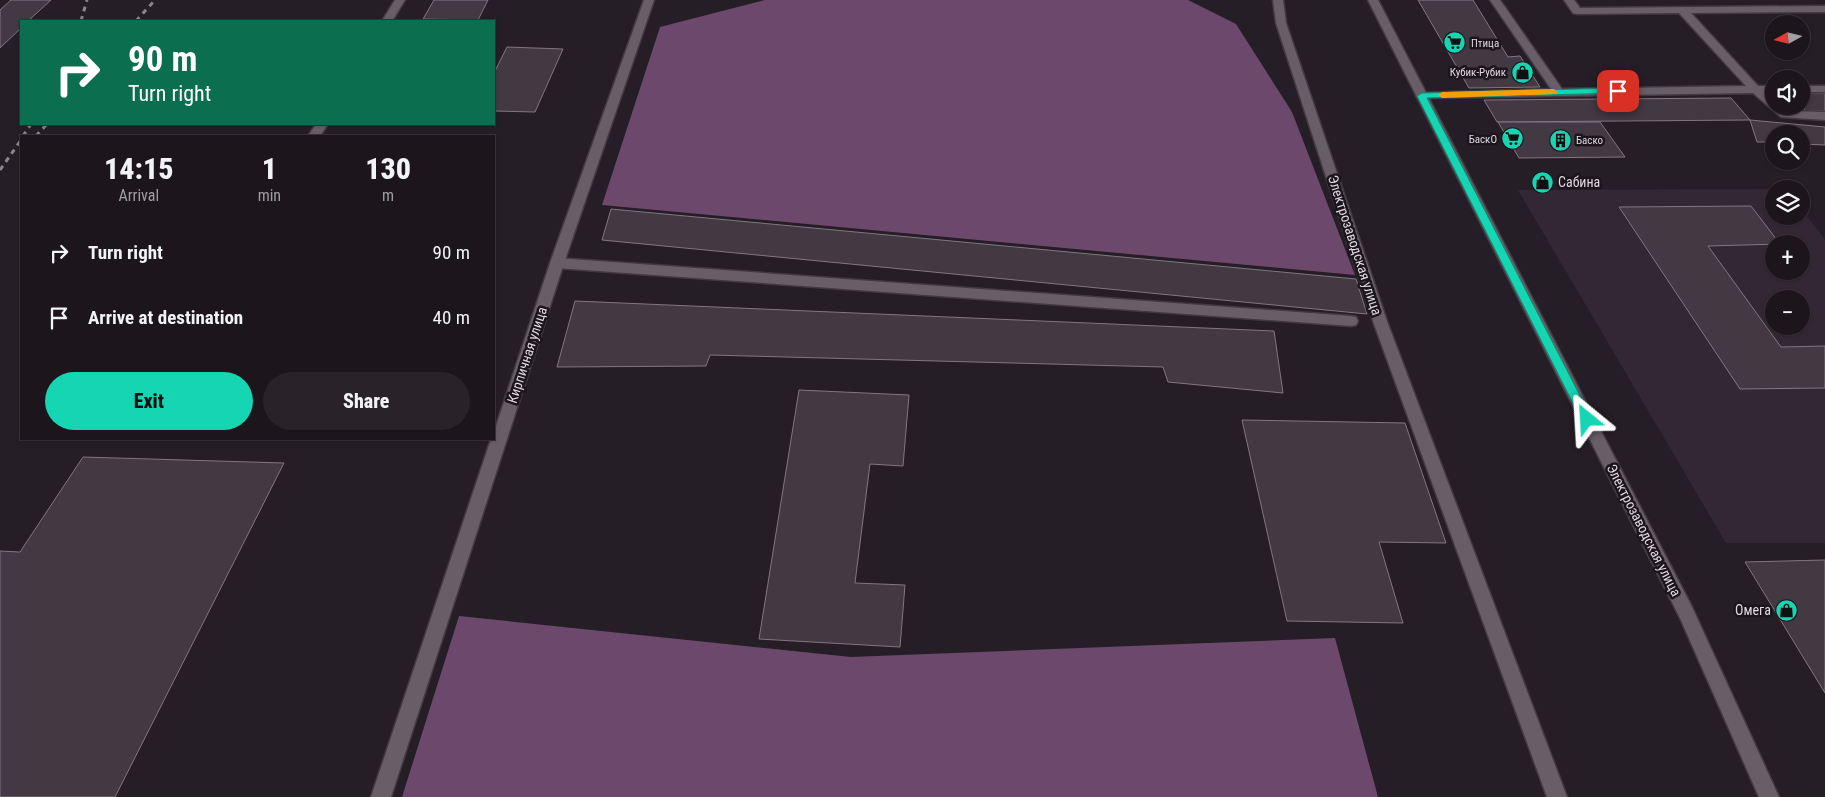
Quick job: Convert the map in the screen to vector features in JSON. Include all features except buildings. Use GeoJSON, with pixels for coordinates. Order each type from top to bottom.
{"type":"FeatureCollection","features":[{"type":"Feature","properties":{"kind":"main road"},"geometry":{"type":"LineString","coordinates":[[388,20],[400,0]]}},
{"type":"Feature","properties":{"kind":"main road","name":"Кирпичная улица"},"geometry":{"type":"LineString","coordinates":[[381,797],[557,263],[649,0]]}},
{"type":"Feature","properties":{"kind":"main road","name":"Электрозаводская улица"},"geometry":{"type":"LineString","coordinates":[[1278,0],[1281,23],[1381,324],[1422,437],[1512,671],[1557,797]]}},
{"type":"Feature","properties":{"kind":"main road","name":"Электрозаводская улица"},"geometry":{"type":"LineString","coordinates":[[1373,0],[1686,613],[1768,797]]}},
{"type":"Feature","properties":{"kind":"main road"},"geometry":{"type":"LineString","coordinates":[[1495,0],[1559,92]]}},
{"type":"Feature","properties":{"kind":"main road"},"geometry":{"type":"LineString","coordinates":[[1569,0],[1577,11],[1825,9]]}},
{"type":"Feature","properties":{"kind":"main road"},"geometry":{"type":"LineString","coordinates":[[1682,10],[1755,90],[1765,98]]}},
{"type":"Feature","properties":{"kind":"main road"},"geometry":{"type":"LineString","coordinates":[[1422,96],[1765,89]]}},
{"type":"Feature","properties":{"kind":"main road"},"geometry":{"type":"LineString","coordinates":[[1810,89],[1825,89]]}},
{"type":"Feature","properties":{"kind":"main road"},"geometry":{"type":"LineString","coordinates":[[1805,115],[1825,116]]}},
{"type":"Feature","properties":{"kind":"main road"},"geometry":{"type":"LineString","coordinates":[[557,263],[1351,321]]}},
{"type":"Feature","properties":{"kind":"shaded area"},"geometry":{"type":"Polygon","coordinates":[[[765,0],[1188,0],[1236,24],[1292,112],[1355,275],[602,205],[660,27],[765,0]]]}},
{"type":"Feature","properties":{"kind":"shaded area"},"geometry":{"type":"Polygon","coordinates":[[[1765,189],[1765,225],[1810,225],[1810,220],[1825,239],[1825,543],[1726,543],[1518,190],[1765,189]]]}},
{"type":"Feature","properties":{"kind":"shaded area"},"geometry":{"type":"Polygon","coordinates":[[[459,616],[851,657],[1335,638],[1378,797],[402,797],[459,616]]]}},
{"type":"Feature","properties":{"kind":"railway"},"geometry":{"type":"LineString","coordinates":[[81,20],[87,0]]}},
{"type":"Feature","properties":{"kind":"railway"},"geometry":{"type":"LineString","coordinates":[[137,20],[155,0]]}},
{"type":"Feature","properties":{"kind":"railway"},"geometry":{"type":"LineString","coordinates":[[24,135],[30,125]]}},
{"type":"Feature","properties":{"kind":"railway"},"geometry":{"type":"LineString","coordinates":[[37,135],[46,125]]}},
{"type":"Feature","properties":{"kind":"railway"},"geometry":{"type":"LineString","coordinates":[[0,170],[20,141]]}},
{"type":"Feature","properties":{"kind":"slow traffic"},"geometry":{"type":"LineString","coordinates":[[1442,95],[1554,92]]}},
{"type":"Feature","properties":{"kind":"place","name":"Птица"},"geometry":{"type":"Point","coordinates":[1455,43]}},
{"type":"Feature","properties":{"kind":"place","name":"Кубик-Рубик"},"geometry":{"type":"Point","coordinates":[1522,72]}},
{"type":"Feature","properties":{"kind":"place","name":"БаскО"},"geometry":{"type":"Point","coordinates":[1513,139]}},
{"type":"Feature","properties":{"kind":"place","name":"Баско"},"geometry":{"type":"Point","coordinates":[1560,140]}},
{"type":"Feature","properties":{"kind":"place","name":"Сабина"},"geometry":{"type":"Point","coordinates":[1542,182]}},
{"type":"Feature","properties":{"kind":"place","name":"Омега"},"geometry":{"type":"Point","coordinates":[1787,610]}},
{"type":"Feature","properties":{"kind":"route"},"geometry":{"type":"LineString","coordinates":[[1587,419],[1422,96],[1618,91]]}}]}
